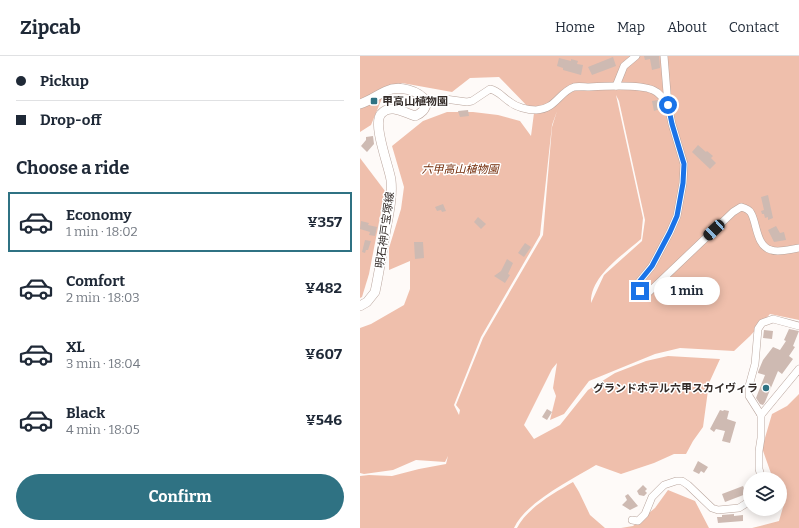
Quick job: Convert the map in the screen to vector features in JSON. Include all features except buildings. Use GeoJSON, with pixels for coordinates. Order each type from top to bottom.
{"type":"FeatureCollection","features":[{"type":"Feature","properties":{"kind":"main road"},"geometry":{"type":"LineString","coordinates":[[360,104],[387,90],[399,88],[416,92],[427,102]]}},
{"type":"Feature","properties":{"kind":"main road","name":"明石神戸宝塚線"},"geometry":{"type":"LineString","coordinates":[[360,306],[367,302],[375,292],[391,199],[391,179],[381,143],[378,122],[381,114],[394,108],[415,116],[421,114],[426,108],[427,102]]}},
{"type":"Feature","properties":{"kind":"street"},"geometry":{"type":"LineString","coordinates":[[616,86],[624,66],[636,56]]}},
{"type":"Feature","properties":{"kind":"street"},"geometry":{"type":"LineString","coordinates":[[664,56],[668,105],[684,164],[683,183],[677,216],[652,266],[639,282],[638,288],[640,291],[644,294],[649,292],[733,212],[741,207],[746,208],[751,213],[756,231],[767,248],[776,251],[799,248]]}},
{"type":"Feature","properties":{"kind":"street"},"geometry":{"type":"LineString","coordinates":[[427,102],[444,99],[467,102],[472,101],[490,89],[497,90],[510,102],[517,106],[535,110],[555,103],[566,92],[574,87],[616,86],[647,88],[654,90],[660,94],[668,105]]}},
{"type":"Feature","properties":{"kind":"street"},"geometry":{"type":"LineString","coordinates":[[760,472],[762,432],[761,415],[749,396],[749,386],[755,364],[758,329],[762,323],[773,319],[799,326]]}},
{"type":"Feature","properties":{"kind":"street"},"geometry":{"type":"LineString","coordinates":[[761,415],[799,369]]}},
{"type":"Feature","properties":{"kind":"street"},"geometry":{"type":"LineString","coordinates":[[632,520],[638,521],[645,514],[652,497],[664,485],[676,481],[682,481],[688,485],[712,508],[718,510],[739,508],[743,505]]}},
{"type":"Feature","properties":{"kind":"green space","name":"六甲高山植物園"},"geometry":{"type":"Polygon","coordinates":[[[360,56],[799,56],[799,320],[770,314],[734,351],[680,348],[655,354],[589,381],[564,414],[550,420],[556,396],[553,388],[557,363],[552,369],[524,425],[534,439],[560,425],[588,390],[615,373],[646,361],[668,356],[720,359],[709,383],[703,427],[686,454],[674,454],[654,463],[621,474],[596,465],[550,492],[528,509],[514,528],[360,528],[360,476],[392,476],[446,464],[448,456],[445,462],[416,460],[393,470],[364,474],[360,473],[360,328],[371,324],[404,305],[410,289],[410,261],[389,270],[389,248],[401,209],[404,187],[392,146],[423,121],[447,112],[473,112],[498,115],[520,121],[531,136],[534,113],[499,77],[470,78],[452,92],[402,83],[383,96],[371,125],[360,132],[360,56]],[[576,86],[570,93],[574,91],[614,89],[576,86]],[[616,95],[643,218],[641,239],[617,259],[602,275],[592,293],[591,303],[604,275],[642,241],[645,220],[619,101],[616,95]],[[557,111],[552,125],[540,235],[481,337],[454,405],[459,415],[460,410],[456,405],[483,338],[543,235],[552,127],[557,111]]]}},
{"type":"Feature","properties":{"kind":"green space"},"geometry":{"type":"Polygon","coordinates":[[[360,158],[385,191],[369,274],[362,297],[360,298],[360,158]]]}},
{"type":"Feature","properties":{"kind":"green space"},"geometry":{"type":"Polygon","coordinates":[[[799,394],[799,528],[752,528],[779,521],[780,516],[787,516],[787,472],[771,472],[762,448],[772,414],[787,406],[799,394]]]}},
{"type":"Feature","properties":{"kind":"green space"},"geometry":{"type":"Polygon","coordinates":[[[573,482],[590,515],[605,528],[517,528],[521,521],[534,508],[573,482]]]}},
{"type":"Feature","properties":{"kind":"green space"},"geometry":{"type":"Polygon","coordinates":[[[668,490],[695,501],[709,528],[621,528],[633,526],[655,508],[668,490]]]}},
{"type":"Feature","properties":{"kind":"place","name":"甲高山植物園"},"geometry":{"type":"Point","coordinates":[374,101]}},
{"type":"Feature","properties":{"kind":"place","name":"グランドホテル六甲スカイヴィラ"},"geometry":{"type":"Point","coordinates":[766,388]}},
{"type":"Feature","properties":{"kind":"route"},"geometry":{"type":"LineString","coordinates":[[640,291],[638,288],[639,282],[652,266],[677,216],[683,183],[684,164],[668,105]]}}]}
